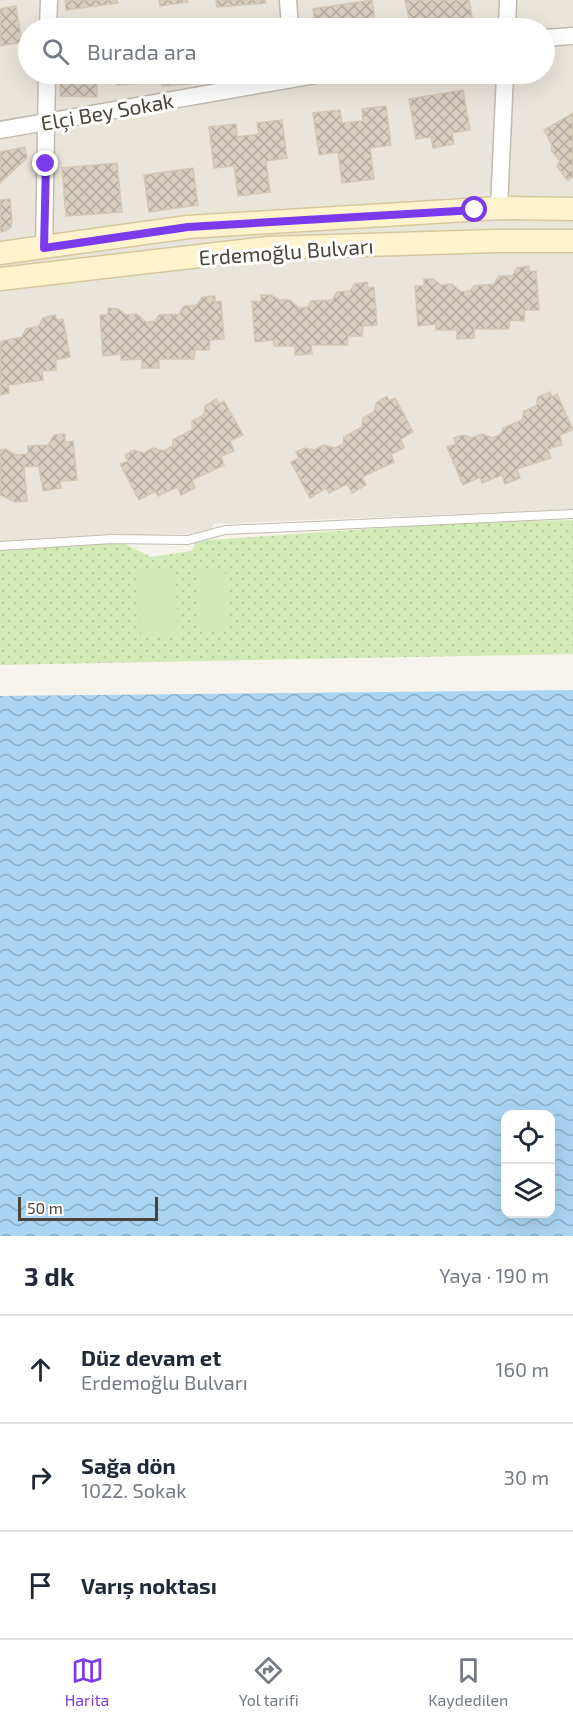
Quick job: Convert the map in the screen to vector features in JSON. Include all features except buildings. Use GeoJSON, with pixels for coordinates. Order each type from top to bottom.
{"type":"FeatureCollection","features":[{"type":"Feature","properties":{"kind":"main road","name":"Erdemoğlu Bulvarı"},"geometry":{"type":"LineString","coordinates":[[0,254],[188,227],[499,208],[573,209]]}},
{"type":"Feature","properties":{"kind":"main road","name":"Erdemoğlu Bulvarı"},"geometry":{"type":"LineString","coordinates":[[0,279],[268,248],[573,241]]}},
{"type":"Feature","properties":{"kind":"street"},"geometry":{"type":"LineString","coordinates":[[48,18],[49,0]]}},
{"type":"Feature","properties":{"kind":"street"},"geometry":{"type":"LineString","coordinates":[[288,0],[289,18]]}},
{"type":"Feature","properties":{"kind":"street"},"geometry":{"type":"LineString","coordinates":[[507,18],[508,0]]}},
{"type":"Feature","properties":{"kind":"street"},"geometry":{"type":"LineString","coordinates":[[555,37],[573,36]]}},
{"type":"Feature","properties":{"kind":"street"},"geometry":{"type":"LineString","coordinates":[[44,248],[47,84]]}},
{"type":"Feature","properties":{"kind":"street","name":"Elçi Bey Sokak"},"geometry":{"type":"LineString","coordinates":[[0,130],[250,84]]}},
{"type":"Feature","properties":{"kind":"street"},"geometry":{"type":"LineString","coordinates":[[499,208],[505,84]]}},
{"type":"Feature","properties":{"kind":"lane"},"geometry":{"type":"LineString","coordinates":[[0,546],[112,539],[188,540],[225,530],[573,514]]}},
{"type":"Feature","properties":{"kind":"shaded area"},"geometry":{"type":"Polygon","coordinates":[[[0,0],[573,0],[573,509],[214,524],[209,533],[0,541],[0,0]]]}},
{"type":"Feature","properties":{"kind":"green space"},"geometry":{"type":"Polygon","coordinates":[[[573,520],[573,654],[0,665],[0,549],[121,542],[151,557],[191,551],[197,541],[451,523],[573,520]]]}},
{"type":"Feature","properties":{"kind":"green space"},"geometry":{"type":"Polygon","coordinates":[[[175,569],[178,634],[141,635],[138,570],[175,569]]]}},
{"type":"Feature","properties":{"kind":"green space"},"geometry":{"type":"Polygon","coordinates":[[[225,569],[228,628],[200,629],[197,571],[225,569]]]}},
{"type":"Feature","properties":{"kind":"water"},"geometry":{"type":"Polygon","coordinates":[[[573,690],[573,1236],[0,1236],[0,696],[573,690]]]}},
{"type":"Feature","properties":{"kind":"route"},"geometry":{"type":"LineString","coordinates":[[46,164],[44,248],[188,227],[475,210]]}}]}
